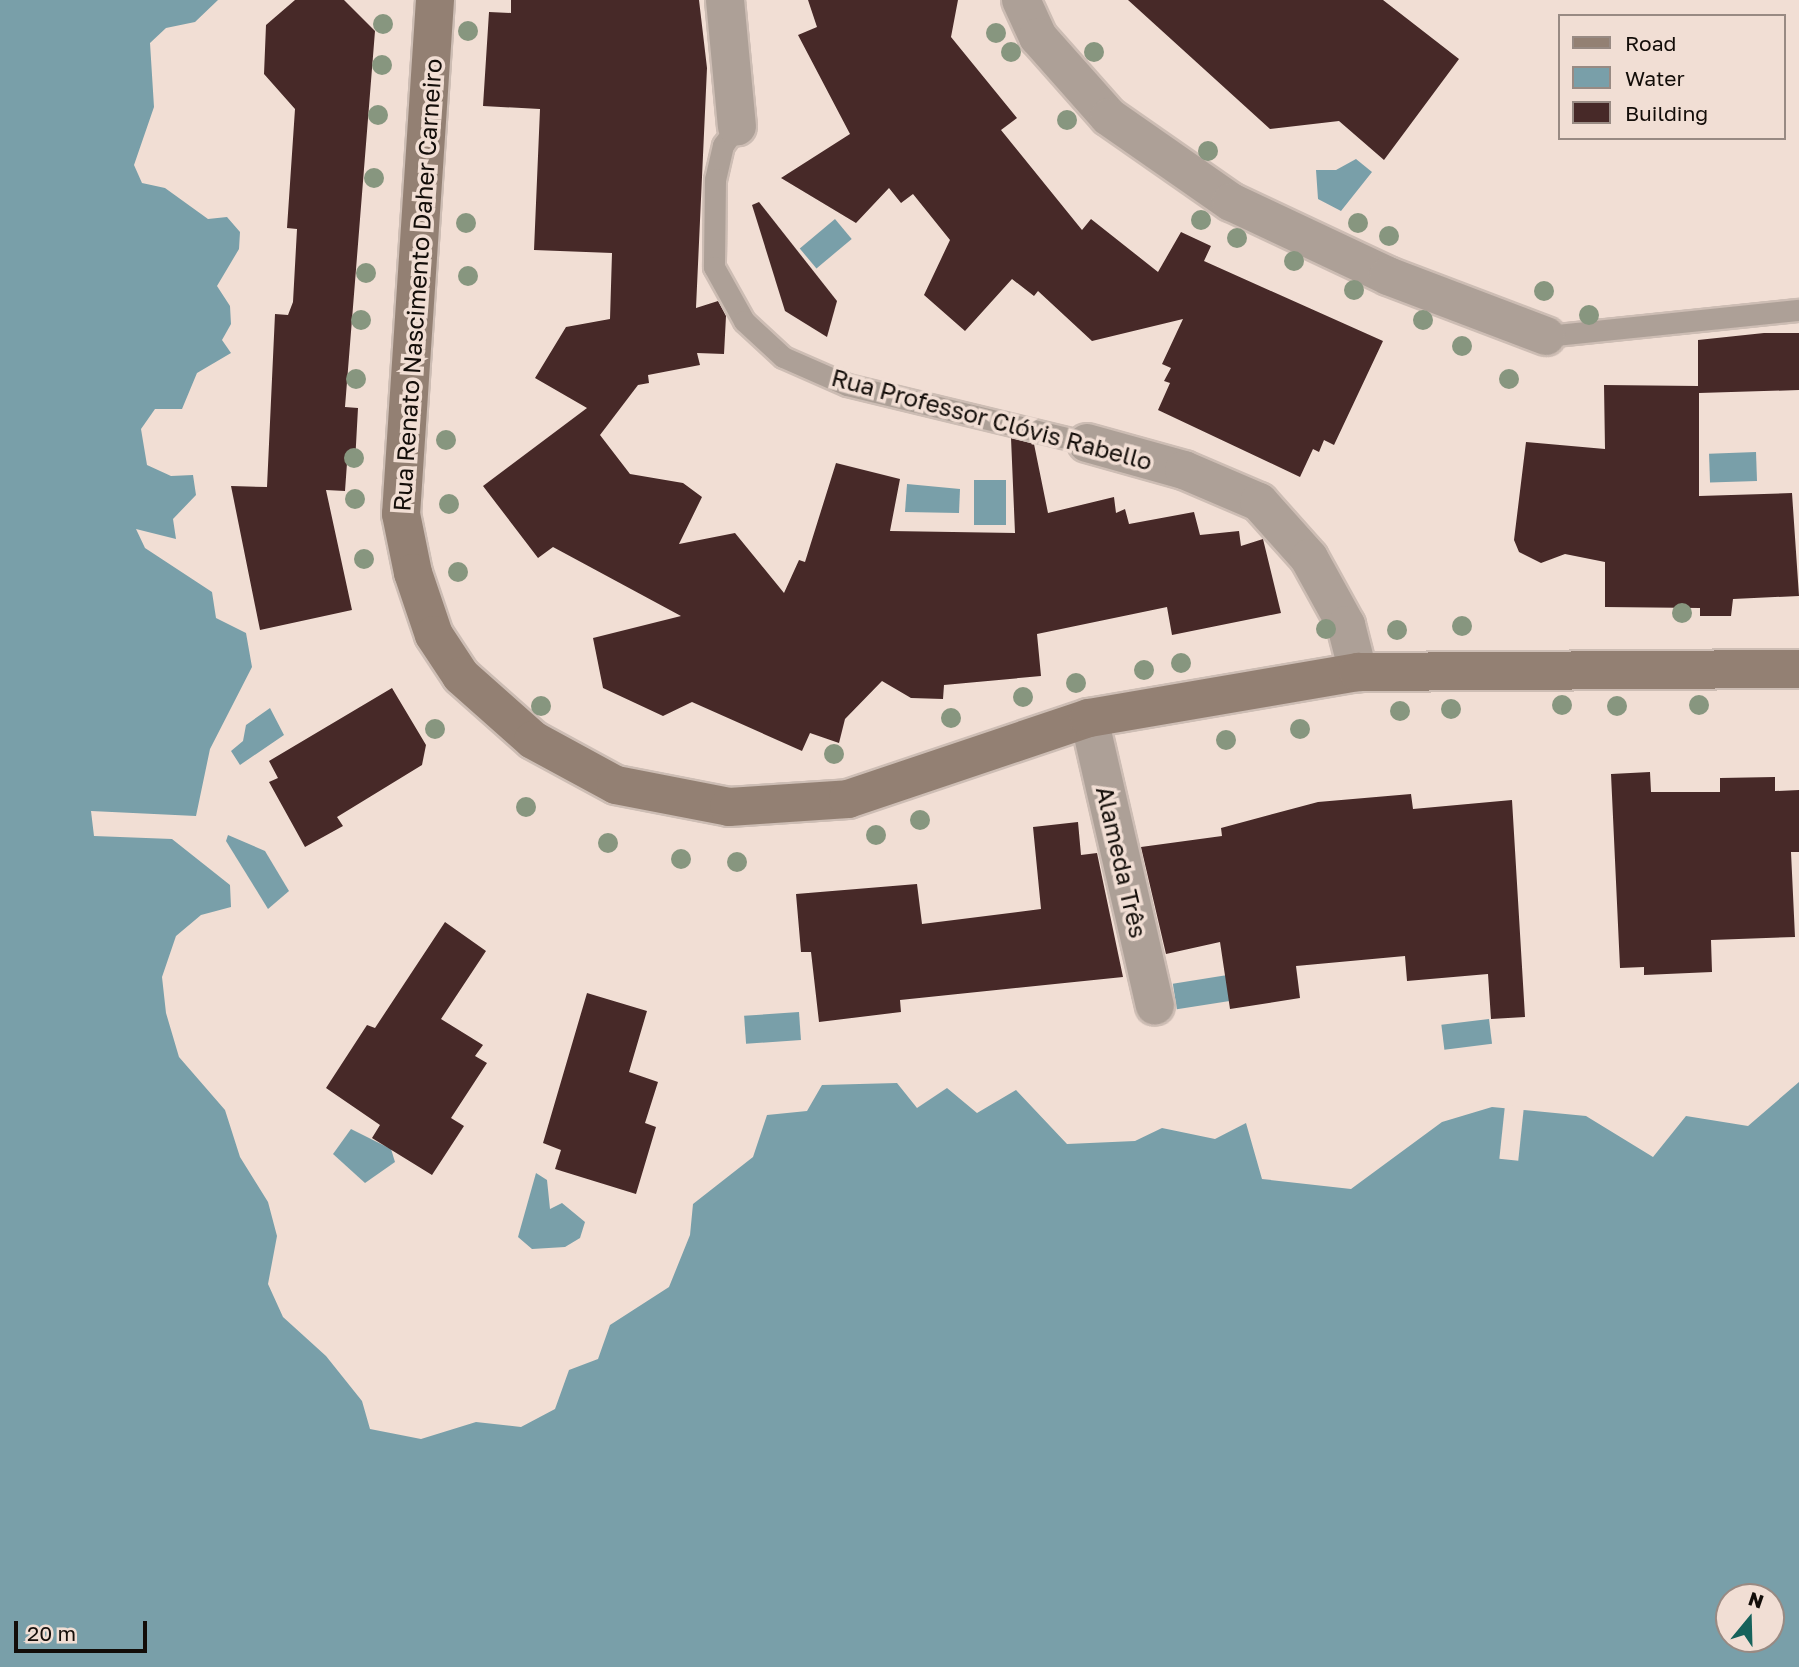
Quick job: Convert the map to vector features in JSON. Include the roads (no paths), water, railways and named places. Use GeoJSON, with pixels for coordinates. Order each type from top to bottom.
{"type":"FeatureCollection","features":[{"type":"Feature","properties":{"kind":"street","name":"Rua Renato Nascimento Daher Carneiro"},"geometry":{"type":"LineString","coordinates":[[435,0],[401,514],[434,635],[461,676],[533,740],[616,785],[729,807],[848,799],[1090,718],[1357,672],[1799,668]]}},
{"type":"Feature","properties":{"kind":"street","name":"Rua Professor Clóvis Rabello"},"geometry":{"type":"LineString","coordinates":[[725,0],[737,127]]}},
{"type":"Feature","properties":{"kind":"street"},"geometry":{"type":"LineString","coordinates":[[1021,0],[1038,37],[1110,117],[1231,202],[1388,276],[1546,336]]}},
{"type":"Feature","properties":{"kind":"street","name":"Rua Professor Clóvis Rabello"},"geometry":{"type":"LineString","coordinates":[[1087,443],[1184,470],[1259,502],[1309,558],[1346,625],[1357,672]]}},
{"type":"Feature","properties":{"kind":"street","name":"Alameda Três"},"geometry":{"type":"LineString","coordinates":[[1090,718],[1155,1006]]}},
{"type":"Feature","properties":{"kind":"lane","name":"Rua Professor Clóvis Rabello"},"geometry":{"type":"LineString","coordinates":[[737,127],[723,145],[715,179],[714,267],[744,321],[783,357],[847,385],[1087,443]]}},
{"type":"Feature","properties":{"kind":"lane"},"geometry":{"type":"LineString","coordinates":[[1546,336],[1799,310]]}},
{"type":"Feature","properties":{"kind":"water"},"geometry":{"type":"Polygon","coordinates":[[[0,0],[218,0],[195,22],[166,28],[150,43],[154,107],[134,165],[142,183],[165,188],[208,219],[227,217],[240,232],[239,249],[217,286],[230,306],[231,324],[222,340],[231,353],[197,373],[182,409],[155,409],[141,429],[147,465],[171,476],[193,475],[196,495],[173,519],[176,539],[136,529],[145,548],[212,592],[216,618],[246,633],[252,667],[210,749],[196,816],[91,811],[94,836],[172,839],[230,885],[231,907],[201,915],[176,936],[162,977],[166,1013],[179,1057],[225,1110],[240,1157],[268,1202],[277,1236],[268,1284],[283,1317],[326,1356],[362,1401],[370,1429],[421,1439],[476,1422],[521,1427],[555,1409],[569,1370],[598,1359],[610,1325],[669,1287],[690,1235],[693,1204],[753,1157],[767,1115],[807,1111],[822,1085],[897,1083],[917,1108],[947,1088],[977,1113],[1016,1090],[1067,1144],[1135,1141],[1162,1128],[1215,1139],[1246,1123],[1262,1179],[1351,1189],[1442,1122],[1492,1107],[1586,1116],[1653,1157],[1686,1116],[1748,1126],[1799,1082],[1799,1667],[0,1667],[0,0]]]}},
{"type":"Feature","properties":{"kind":"water"},"geometry":{"type":"Polygon","coordinates":[[[1356,159],[1372,172],[1341,211],[1318,199],[1316,170],[1336,170],[1356,159]]]}},
{"type":"Feature","properties":{"kind":"water"},"geometry":{"type":"Polygon","coordinates":[[[835,219],[852,239],[816,268],[800,249],[835,219]]]}},
{"type":"Feature","properties":{"kind":"water"},"geometry":{"type":"Polygon","coordinates":[[[1756,452],[1757,481],[1710,483],[1709,454],[1756,452]]]}},
{"type":"Feature","properties":{"kind":"water"},"geometry":{"type":"Polygon","coordinates":[[[974,480],[1006,480],[1006,525],[974,525],[974,480]]]}},
{"type":"Feature","properties":{"kind":"water"},"geometry":{"type":"Polygon","coordinates":[[[907,484],[960,489],[959,513],[905,512],[907,484]]]}},
{"type":"Feature","properties":{"kind":"water"},"geometry":{"type":"Polygon","coordinates":[[[270,708],[284,735],[240,765],[231,751],[243,741],[246,725],[270,708]]]}},
{"type":"Feature","properties":{"kind":"water"},"geometry":{"type":"Polygon","coordinates":[[[228,835],[265,851],[289,891],[268,909],[226,841],[228,835]]]}},
{"type":"Feature","properties":{"kind":"water"},"geometry":{"type":"Polygon","coordinates":[[[1240,973],[1244,999],[1177,1009],[1173,984],[1240,973]]]}},
{"type":"Feature","properties":{"kind":"water"},"geometry":{"type":"Polygon","coordinates":[[[799,1012],[801,1040],[746,1044],[744,1016],[799,1012]]]}},
{"type":"Feature","properties":{"kind":"water"},"geometry":{"type":"Polygon","coordinates":[[[1489,1019],[1492,1044],[1444,1050],[1441,1025],[1489,1019]]]}},
{"type":"Feature","properties":{"kind":"water"},"geometry":{"type":"Polygon","coordinates":[[[351,1129],[391,1149],[395,1162],[365,1183],[333,1154],[351,1129]]]}},
{"type":"Feature","properties":{"kind":"water"},"geometry":{"type":"Polygon","coordinates":[[[536,1173],[547,1180],[550,1209],[562,1203],[585,1222],[580,1238],[565,1247],[532,1249],[518,1237],[536,1173]]]}}]}
